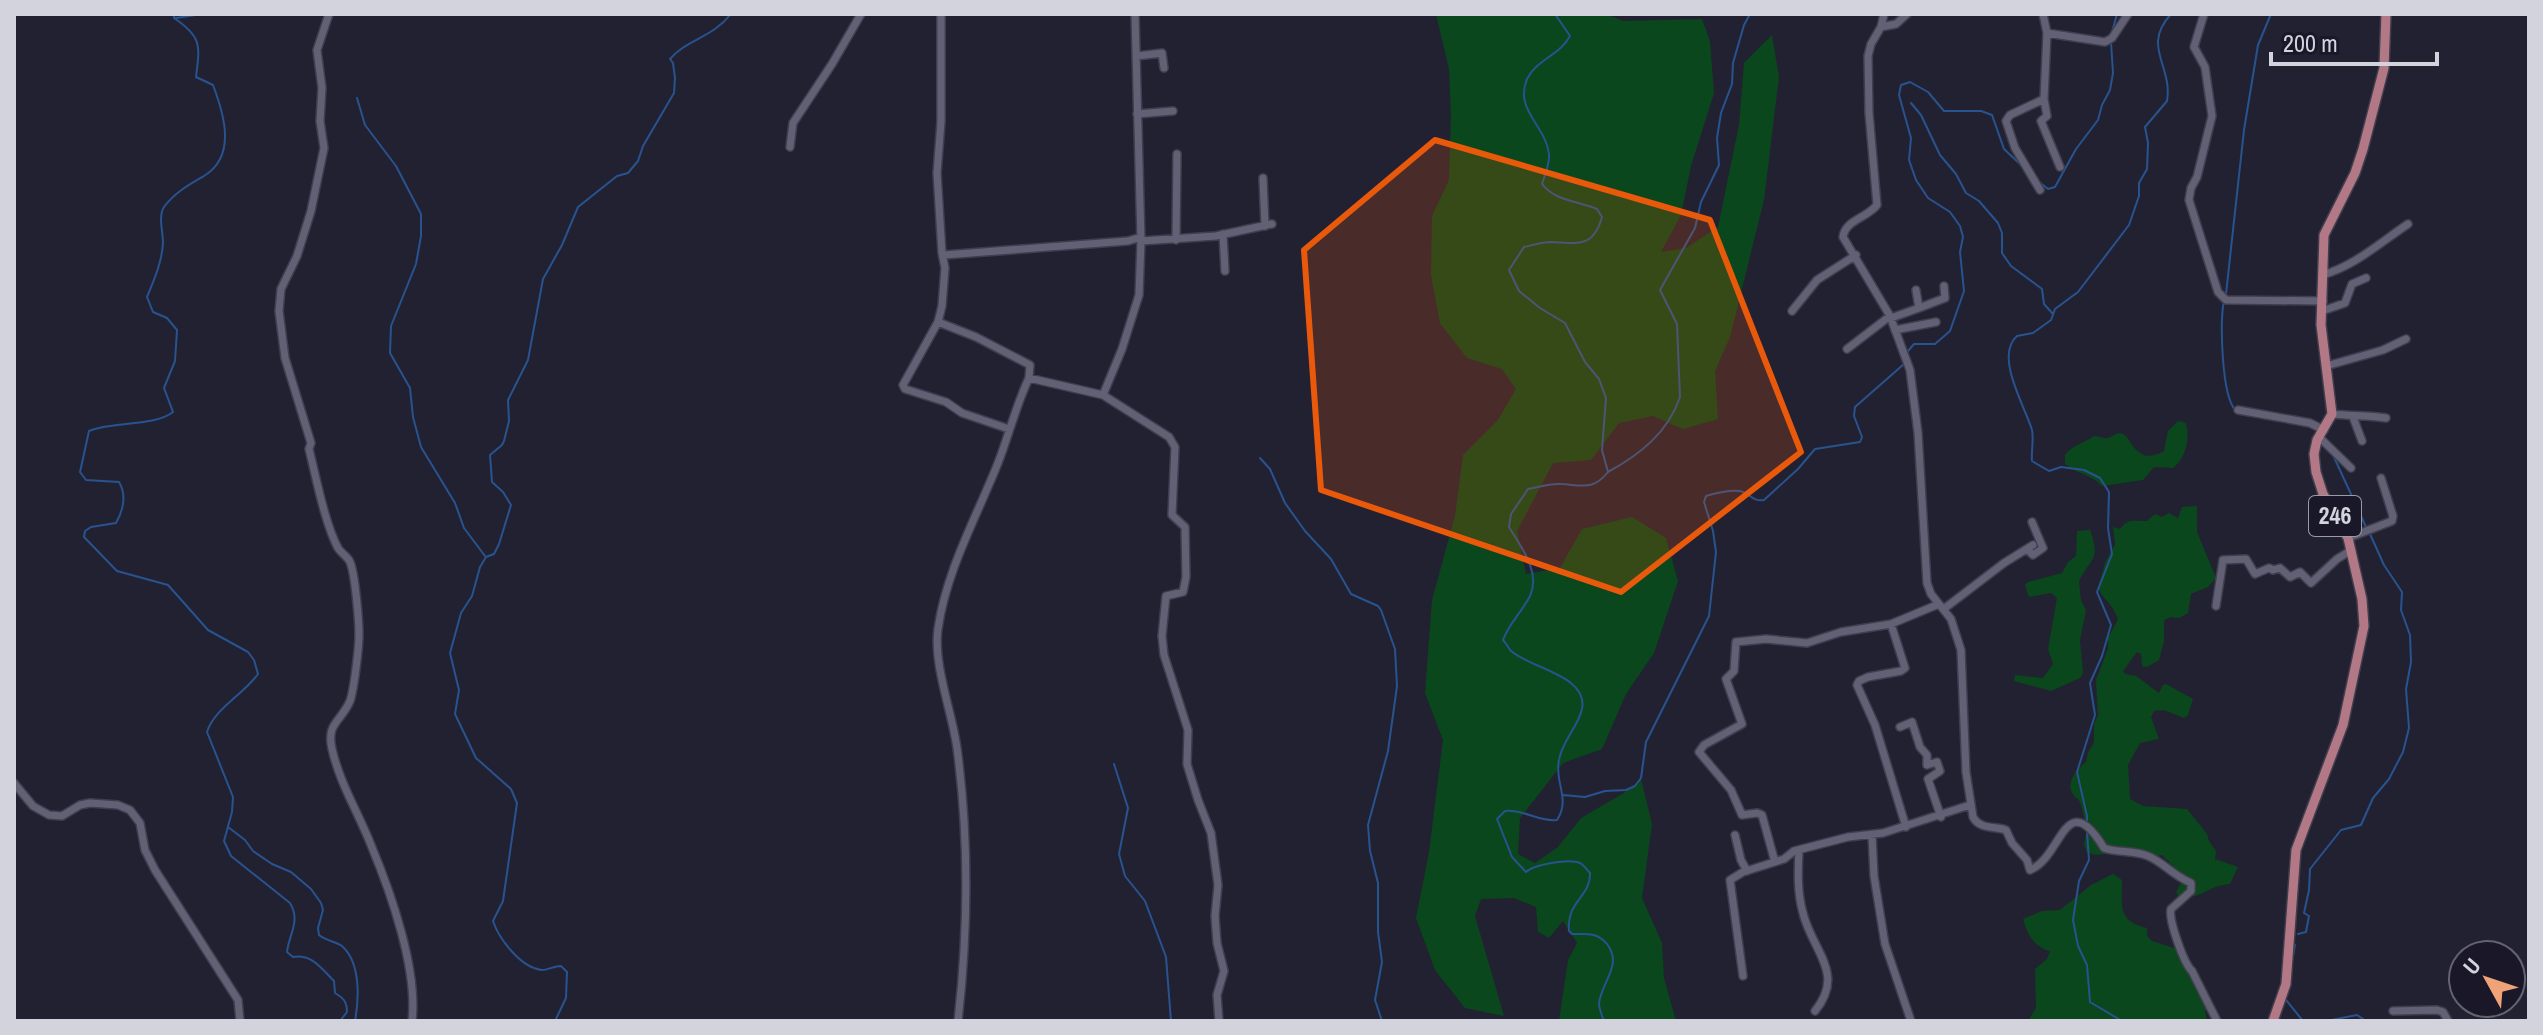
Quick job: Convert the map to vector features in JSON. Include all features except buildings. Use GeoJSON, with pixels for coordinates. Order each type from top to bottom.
{"type":"FeatureCollection","features":[{"type":"Feature","properties":{"kind":"main road"},"geometry":{"type":"LineString","coordinates":[[2332,414],[2322,306],[2325,230],[2355,173],[2382,78],[2386,14]]}},
{"type":"Feature","properties":{"kind":"main road","name":"246"},"geometry":{"type":"LineString","coordinates":[[2273,1021],[2286,984],[2296,850],[2343,725],[2363,632],[2364,611],[2348,538],[2323,494],[2316,472],[2314,454],[2332,414]]}},
{"type":"Feature","properties":{"kind":"street"},"geometry":{"type":"LineString","coordinates":[[329,14],[317,50],[324,148],[311,211],[297,256],[281,289],[279,324],[285,358],[311,443],[309,449],[321,496],[338,549],[350,562],[354,587],[358,649],[350,700],[334,722],[330,734],[332,748],[345,793],[371,843],[389,890],[413,980],[412,1021]]}},
{"type":"Feature","properties":{"kind":"street"},"geometry":{"type":"LineString","coordinates":[[790,147],[793,123],[861,14]]}},
{"type":"Feature","properties":{"kind":"street"},"geometry":{"type":"LineString","coordinates":[[941,14],[941,122],[937,173],[945,275],[938,322],[904,380],[903,388],[946,402],[962,413],[1009,429]]}},
{"type":"Feature","properties":{"kind":"street"},"geometry":{"type":"LineString","coordinates":[[1103,395],[1139,295],[1141,239],[1135,14]]}},
{"type":"Feature","properties":{"kind":"street"},"geometry":{"type":"LineString","coordinates":[[1884,14],[1868,56],[1869,124],[1877,205],[1869,214],[1852,223],[1843,237],[1891,317],[1910,370],[1918,433],[1927,583],[1951,619],[1961,650],[1970,805],[1977,823],[2006,830],[2012,843],[2027,860],[2030,870],[2037,866],[2065,829],[2082,822],[2092,830],[2104,848],[2145,855],[2158,861],[2171,874],[2191,883],[2191,891],[2171,909],[2169,918],[2186,965],[2196,978],[2217,1021]]}},
{"type":"Feature","properties":{"kind":"street"},"geometry":{"type":"LineString","coordinates":[[1881,27],[1896,24],[1907,14]]}},
{"type":"Feature","properties":{"kind":"street"},"geometry":{"type":"LineString","coordinates":[[2043,14],[2047,33],[2044,99],[2047,116],[2041,121],[2060,167]]}},
{"type":"Feature","properties":{"kind":"street"},"geometry":{"type":"LineString","coordinates":[[2047,33],[2105,42],[2112,38],[2128,14]]}},
{"type":"Feature","properties":{"kind":"street"},"geometry":{"type":"LineString","coordinates":[[2204,14],[2194,47],[2205,67],[2212,116],[2189,200],[2218,292],[2226,300],[2322,306],[2345,303],[2352,284],[2366,278]]}},
{"type":"Feature","properties":{"kind":"street"},"geometry":{"type":"LineString","coordinates":[[1137,56],[1162,53],[1164,68]]}},
{"type":"Feature","properties":{"kind":"street"},"geometry":{"type":"LineString","coordinates":[[2040,190],[2015,148],[2006,121],[2010,115],[2044,99]]}},
{"type":"Feature","properties":{"kind":"street"},"geometry":{"type":"LineString","coordinates":[[1137,114],[1173,111]]}},
{"type":"Feature","properties":{"kind":"street"},"geometry":{"type":"LineString","coordinates":[[1176,240],[1177,154]]}},
{"type":"Feature","properties":{"kind":"street"},"geometry":{"type":"LineString","coordinates":[[944,255],[1141,239],[1176,240],[1268,225],[1263,178]]}},
{"type":"Feature","properties":{"kind":"street"},"geometry":{"type":"LineString","coordinates":[[2322,275],[2336,271],[2408,224]]}},
{"type":"Feature","properties":{"kind":"street"},"geometry":{"type":"LineString","coordinates":[[1223,234],[1225,271]]}},
{"type":"Feature","properties":{"kind":"street"},"geometry":{"type":"LineString","coordinates":[[1792,311],[1817,280],[1856,255]]}},
{"type":"Feature","properties":{"kind":"street"},"geometry":{"type":"LineString","coordinates":[[1847,349],[1891,317],[1945,298],[1944,286]]}},
{"type":"Feature","properties":{"kind":"street"},"geometry":{"type":"LineString","coordinates":[[1916,290],[1919,308]]}},
{"type":"Feature","properties":{"kind":"street"},"geometry":{"type":"LineString","coordinates":[[938,322],[976,337],[1030,365],[1029,378],[957,564],[938,630],[940,660],[957,748],[963,826],[964,907],[958,1021]]}},
{"type":"Feature","properties":{"kind":"street"},"geometry":{"type":"LineString","coordinates":[[1895,330],[1936,322]]}},
{"type":"Feature","properties":{"kind":"street"},"geometry":{"type":"LineString","coordinates":[[2326,366],[2383,350],[2406,339]]}},
{"type":"Feature","properties":{"kind":"street"},"geometry":{"type":"LineString","coordinates":[[1029,378],[1103,395],[1169,437],[1175,447],[1172,515],[1185,527],[1186,577],[1183,592],[1166,596],[1162,636],[1164,655],[1188,730],[1187,764],[1211,833],[1218,885],[1215,916],[1217,943],[1224,971],[1217,995],[1219,1021]]}},
{"type":"Feature","properties":{"kind":"street"},"geometry":{"type":"LineString","coordinates":[[2238,410],[2310,423],[2351,468]]}},
{"type":"Feature","properties":{"kind":"street"},"geometry":{"type":"LineString","coordinates":[[2332,414],[2386,418]]}},
{"type":"Feature","properties":{"kind":"street"},"geometry":{"type":"LineString","coordinates":[[2353,417],[2362,441]]}},
{"type":"Feature","properties":{"kind":"street"},"geometry":{"type":"LineString","coordinates":[[2348,538],[2383,526],[2393,519],[2381,478]]}},
{"type":"Feature","properties":{"kind":"street"},"geometry":{"type":"LineString","coordinates":[[1775,862],[1762,815],[1742,815],[1731,790],[1699,752],[1704,745],[1742,724],[1726,679],[1734,671],[1736,642],[1766,639],[1807,643],[1841,632],[1891,624],[1942,606],[2030,547],[2033,555],[2043,548],[2032,522]]}},
{"type":"Feature","properties":{"kind":"street"},"geometry":{"type":"LineString","coordinates":[[2216,606],[2223,560],[2246,559],[2255,574],[2269,568],[2280,568],[2290,577],[2300,572],[2311,583],[2350,551]]}},
{"type":"Feature","properties":{"kind":"street"},"geometry":{"type":"LineString","coordinates":[[1891,624],[1905,668],[1862,679],[1857,685],[1875,725],[1906,827]]}},
{"type":"Feature","properties":{"kind":"street"},"geometry":{"type":"LineString","coordinates":[[1900,727],[1912,722],[1920,747],[1927,755],[1927,765],[1937,762],[1940,771],[1928,779],[1941,817]]}},
{"type":"Feature","properties":{"kind":"street"},"geometry":{"type":"LineString","coordinates":[[14,783],[33,806],[49,815],[62,816],[90,803],[118,805],[136,815],[145,850],[155,870],[238,1000],[240,1021]]}},
{"type":"Feature","properties":{"kind":"street"},"geometry":{"type":"LineString","coordinates":[[1743,976],[1729,883],[1733,878],[1799,850],[1848,837],[1906,827],[1970,805]]}},
{"type":"Feature","properties":{"kind":"street"},"geometry":{"type":"LineString","coordinates":[[1735,835],[1747,871]]}},
{"type":"Feature","properties":{"kind":"street"},"geometry":{"type":"LineString","coordinates":[[1872,835],[1874,876],[1885,944],[1911,1021]]}},
{"type":"Feature","properties":{"kind":"street"},"geometry":{"type":"LineString","coordinates":[[1799,850],[1798,882],[1802,910],[1830,980],[1823,1001],[1815,1011]]}},
{"type":"Feature","properties":{"kind":"street"},"geometry":{"type":"LineString","coordinates":[[2393,1011],[2437,1010],[2443,1012],[2448,1021]]}},
{"type":"Feature","properties":{"kind":"highlighted area"},"geometry":{"type":"Polygon","coordinates":[[[1435,140],[1710,220],[1801,452],[1621,592],[1321,490],[1304,250],[1435,140]]]}},
{"type":"Feature","properties":{"kind":"green space"},"geometry":{"type":"Polygon","coordinates":[[[1436,14],[1605,14],[1624,21],[1702,19],[1710,41],[1714,93],[1691,166],[1681,215],[1661,252],[1686,248],[1718,227],[1739,125],[1744,63],[1772,35],[1779,77],[1764,200],[1730,337],[1715,371],[1718,419],[1683,429],[1653,416],[1619,423],[1591,460],[1553,463],[1517,531],[1526,574],[1560,568],[1582,529],[1632,517],[1666,538],[1678,581],[1654,653],[1626,694],[1602,749],[1563,763],[1520,818],[1518,854],[1535,863],[1558,847],[1581,818],[1624,793],[1641,779],[1652,824],[1642,898],[1662,943],[1664,978],[1676,1021],[1559,1021],[1568,960],[1577,943],[1563,921],[1549,938],[1538,932],[1536,907],[1514,898],[1481,899],[1475,916],[1504,1016],[1465,1008],[1435,970],[1416,918],[1429,852],[1443,740],[1425,693],[1432,600],[1455,516],[1463,455],[1498,420],[1516,389],[1502,369],[1467,358],[1440,323],[1431,275],[1432,216],[1449,180],[1451,114],[1449,69],[1436,14]]]}},
{"type":"Feature","properties":{"kind":"green space"},"geometry":{"type":"Polygon","coordinates":[[[2178,421],[2186,423],[2187,429],[2186,448],[2181,459],[2173,468],[2154,467],[2143,480],[2102,486],[2065,464],[2065,455],[2075,446],[2094,436],[2105,438],[2120,433],[2140,453],[2154,455],[2164,451],[2168,431],[2178,421]]]}},
{"type":"Feature","properties":{"kind":"green space"},"geometry":{"type":"Polygon","coordinates":[[[2197,506],[2197,532],[2216,578],[2208,587],[2191,594],[2188,613],[2164,620],[2164,641],[2159,660],[2147,667],[2142,666],[2141,654],[2137,652],[2123,671],[2136,676],[2159,693],[2166,684],[2193,699],[2184,718],[2164,710],[2154,711],[2151,717],[2159,739],[2140,743],[2128,765],[2130,799],[2143,806],[2187,809],[2207,834],[2216,851],[2215,859],[2238,867],[2230,884],[2187,897],[2178,896],[2176,892],[2183,880],[2182,875],[2162,855],[2154,857],[2134,850],[2102,854],[2087,852],[2083,811],[2070,785],[2076,772],[2086,762],[2094,743],[2094,724],[2098,715],[2096,680],[2108,649],[2108,638],[2118,619],[2098,588],[2105,563],[2115,544],[2113,527],[2120,529],[2129,522],[2147,521],[2155,514],[2162,517],[2169,513],[2178,518],[2182,507],[2197,506]]]}},
{"type":"Feature","properties":{"kind":"green space"},"geometry":{"type":"Polygon","coordinates":[[[2090,530],[2095,553],[2079,581],[2081,600],[2086,610],[2080,640],[2083,673],[2080,678],[2051,691],[2014,681],[2015,675],[2043,678],[2053,664],[2048,649],[2057,598],[2051,593],[2029,597],[2025,585],[2062,573],[2076,556],[2077,531],[2090,530]]]}},
{"type":"Feature","properties":{"kind":"green space"},"geometry":{"type":"Polygon","coordinates":[[[2113,874],[2122,880],[2122,905],[2126,917],[2147,928],[2147,936],[2152,941],[2177,949],[2181,954],[2208,1007],[2205,1011],[2207,1021],[2028,1021],[2036,1008],[2035,969],[2047,959],[2050,951],[2032,939],[2023,919],[2042,911],[2060,910],[2091,885],[2113,874]]]}},
{"type":"Feature","properties":{"kind":"waterway"},"geometry":{"type":"LineString","coordinates":[[174,14],[174,18],[190,31],[197,43],[196,77],[213,85],[224,121],[224,146],[214,168],[172,197],[161,215],[162,250],[147,297],[153,312],[167,318],[177,330],[175,361],[164,388],[173,412],[155,420],[89,431],[80,472],[86,480],[119,482],[123,498],[116,523],[91,527],[85,531],[84,537],[117,571],[168,585],[208,630],[248,652],[254,660],[258,674],[216,716],[207,732],[233,797],[224,841],[231,856],[290,903],[294,922],[287,952],[293,957],[311,960],[334,981],[335,993],[344,1000],[347,1008],[340,1021]]}},
{"type":"Feature","properties":{"kind":"waterway"},"geometry":{"type":"LineString","coordinates":[[176,18],[202,14]]}},
{"type":"Feature","properties":{"kind":"waterway"},"geometry":{"type":"LineString","coordinates":[[555,1021],[566,998],[567,972],[561,966],[542,970],[526,964],[506,944],[493,921],[503,901],[517,803],[511,789],[476,758],[455,714],[459,690],[450,653],[461,613],[472,596],[480,567],[486,557],[494,554],[499,544],[511,505],[492,482],[490,455],[504,441],[509,421],[508,400],[528,360],[543,279],[578,207],[617,176],[628,173],[638,161],[643,146],[674,93],[675,78],[670,59],[731,14]]}},
{"type":"Feature","properties":{"kind":"waterway"},"geometry":{"type":"LineString","coordinates":[[1555,14],[1570,36],[1566,43],[1531,72],[1524,90],[1527,109],[1547,144],[1549,154],[1542,184],[1560,197],[1597,209],[1602,217],[1589,239],[1524,247],[1509,270],[1519,291],[1565,323],[1585,362],[1599,379],[1606,398],[1602,450],[1608,472],[1592,484],[1553,484],[1528,489],[1511,514],[1509,527],[1528,560],[1533,587],[1503,640],[1519,656],[1567,680],[1582,697],[1582,709],[1559,760],[1563,805],[1557,820],[1512,811],[1505,811],[1497,819],[1512,857],[1526,872],[1543,865],[1568,861],[1580,863],[1590,873],[1587,888],[1571,913],[1569,931],[1599,937],[1611,952],[1612,966],[1599,1003],[1604,1021]]}},
{"type":"Feature","properties":{"kind":"waterway"},"geometry":{"type":"LineString","coordinates":[[1608,472],[1651,442],[1668,422],[1680,397],[1677,324],[1660,290],[1695,228],[1701,202],[1719,165],[1717,138],[1721,113],[1732,84],[1733,63],[1744,25],[1750,14]]}},
{"type":"Feature","properties":{"kind":"waterway"},"geometry":{"type":"LineString","coordinates":[[2112,32],[2117,14]]}},
{"type":"Feature","properties":{"kind":"waterway"},"geometry":{"type":"LineString","coordinates":[[2087,825],[2077,772],[2095,715],[2090,683],[2111,625],[2097,592],[2112,554],[2108,528],[2109,492],[2100,478],[2084,470],[2061,467],[2049,471],[2032,461],[2032,430],[2013,382],[2009,356],[2017,336],[2033,333],[2051,320],[2055,309],[2078,292],[2129,225],[2139,196],[2139,183],[2147,169],[2145,127],[2167,101],[2168,88],[2158,47],[2162,26],[2171,14]]}},
{"type":"Feature","properties":{"kind":"waterway"},"geometry":{"type":"LineString","coordinates":[[2226,294],[2244,130],[2258,45],[2271,14]]}},
{"type":"Feature","properties":{"kind":"waterway"},"geometry":{"type":"LineString","coordinates":[[2038,181],[2048,189],[2055,187],[2076,149],[2098,120],[2113,73],[2111,42]]}},
{"type":"Feature","properties":{"kind":"waterway"},"geometry":{"type":"LineString","coordinates":[[1908,355],[1914,344],[1935,344],[1950,331],[1964,291],[1960,252],[1963,237],[1960,226],[1950,212],[1928,198],[1916,180],[1909,160],[1911,138],[1899,95],[1901,85],[1910,82],[1928,92],[1944,111],[1981,111],[1992,115],[2004,149],[2022,166]]}},
{"type":"Feature","properties":{"kind":"waterway"},"geometry":{"type":"LineString","coordinates":[[357,98],[365,125],[396,166],[421,214],[416,264],[391,326],[390,353],[410,388],[421,447],[455,503],[464,528],[485,556]]}},
{"type":"Feature","properties":{"kind":"waterway"},"geometry":{"type":"LineString","coordinates":[[1911,103],[1966,193],[1979,201],[1998,223],[2002,233],[2002,253],[2011,266],[2042,289],[2044,304],[2053,314]]}},
{"type":"Feature","properties":{"kind":"waterway"},"geometry":{"type":"LineString","coordinates":[[2224,300],[2222,340],[2225,375],[2227,390],[2236,411]]}},
{"type":"Feature","properties":{"kind":"waterway"},"geometry":{"type":"LineString","coordinates":[[1563,795],[1585,797],[1605,791],[1626,790],[1635,786],[1641,778],[1646,742],[1709,616],[1716,552],[1704,502],[1706,496],[1740,491],[1757,500],[1764,500],[1815,449],[1860,442],[1862,437],[1854,416],[1855,407],[1904,364]]}},
{"type":"Feature","properties":{"kind":"waterway"},"geometry":{"type":"LineString","coordinates":[[2333,455],[2367,529]]}},
{"type":"Feature","properties":{"kind":"waterway"},"geometry":{"type":"LineString","coordinates":[[1260,458],[1270,469],[1285,503],[1331,559],[1351,594],[1381,610],[1395,649],[1397,686],[1388,751],[1368,825],[1370,851],[1378,883],[1378,932],[1382,962],[1375,1000],[1382,1021]]}},
{"type":"Feature","properties":{"kind":"waterway"},"geometry":{"type":"LineString","coordinates":[[2298,934],[2306,932],[2309,916],[2304,913],[2310,869],[2341,830],[2361,825],[2373,798],[2389,779],[2403,752],[2409,728],[2406,689],[2411,662],[2410,635],[2401,610],[2402,592],[2384,565],[2370,534]]}},
{"type":"Feature","properties":{"kind":"waterway"},"geometry":{"type":"LineString","coordinates":[[1114,764],[1128,808],[1119,854],[1125,876],[1145,901],[1166,957],[1171,1021]]}},
{"type":"Feature","properties":{"kind":"waterway"},"geometry":{"type":"LineString","coordinates":[[228,827],[253,851],[291,872],[311,889],[321,903],[323,910],[319,935],[342,946],[356,971],[358,992],[355,1021]]}},
{"type":"Feature","properties":{"kind":"waterway"},"geometry":{"type":"LineString","coordinates":[[2087,832],[2089,860],[2079,881],[2073,920],[2078,946],[2087,965],[2090,1002],[2122,1021]]}},
{"type":"Feature","properties":{"kind":"waterway"},"geometry":{"type":"LineString","coordinates":[[2293,956],[2295,945]]}},
{"type":"Feature","properties":{"kind":"waterway"},"geometry":{"type":"LineString","coordinates":[[2286,1000],[2303,1021]]}},
{"type":"Feature","properties":{"kind":"waterway"},"geometry":{"type":"LineString","coordinates":[[2326,1021],[2357,1015],[2366,1021]]}}]}
